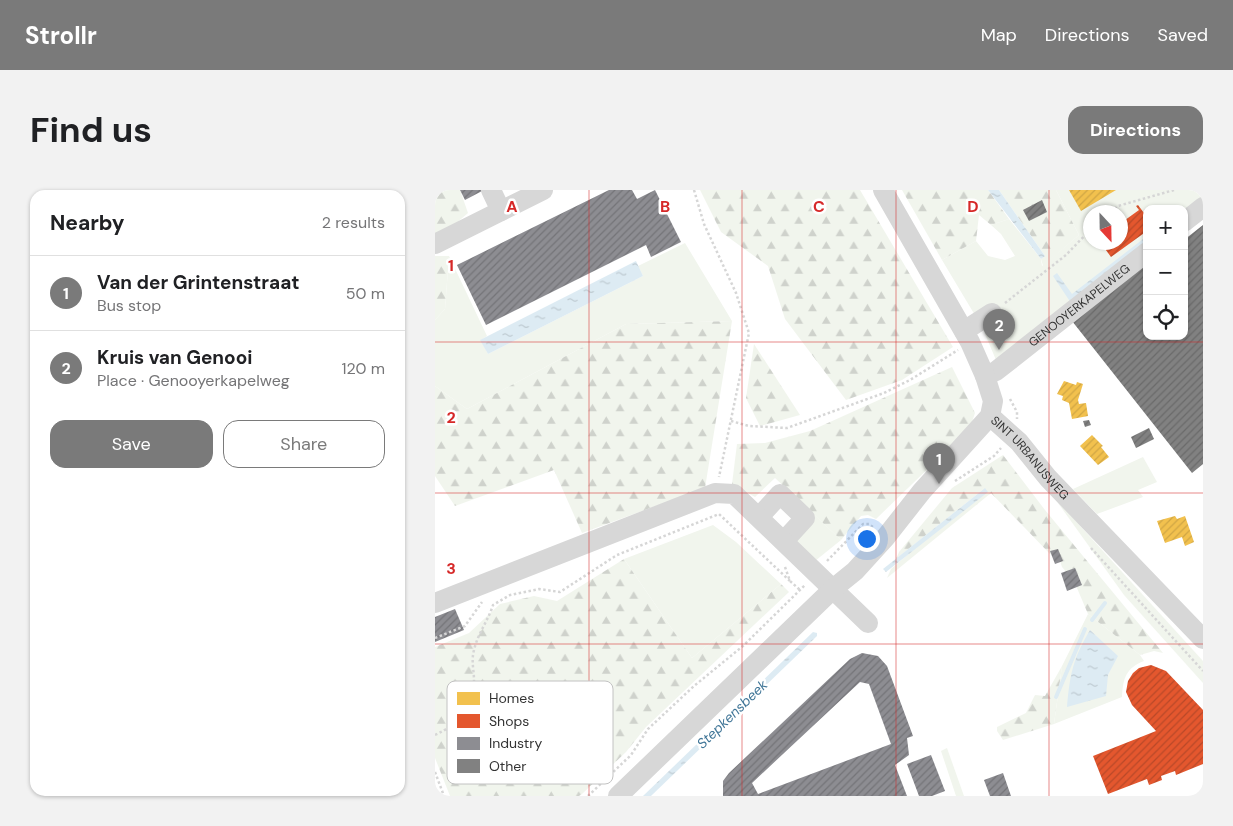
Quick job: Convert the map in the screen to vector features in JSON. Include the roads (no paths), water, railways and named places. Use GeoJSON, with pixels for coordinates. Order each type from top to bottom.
{"type":"FeatureCollection","features":[{"type":"Feature","properties":{"kind":"street"},"geometry":{"type":"LineString","coordinates":[[491,190],[501,210]]}},
{"type":"Feature","properties":{"kind":"street"},"geometry":{"type":"LineString","coordinates":[[435,244],[543,190]]}},
{"type":"Feature","properties":{"kind":"street","name":"SINT URBANUSWEG"},"geometry":{"type":"LineString","coordinates":[[883,190],[967,336],[985,376],[993,401],[990,416],[1019,442],[1048,478],[1203,639]]}},
{"type":"Feature","properties":{"kind":"street"},"geometry":{"type":"LineString","coordinates":[[1188,219],[1203,207]]}},
{"type":"Feature","properties":{"kind":"street","name":"GENOOYERKAPELWEG"},"geometry":{"type":"LineString","coordinates":[[985,376],[996,371],[1143,255]]}},
{"type":"Feature","properties":{"kind":"street"},"geometry":{"type":"LineString","coordinates":[[967,336],[992,313]]}},
{"type":"Feature","properties":{"kind":"street"},"geometry":{"type":"LineString","coordinates":[[618,796],[834,588],[855,571],[885,538],[922,491],[990,416]]}},
{"type":"Feature","properties":{"kind":"street"},"geometry":{"type":"LineString","coordinates":[[834,588],[876,530],[922,491]]}},
{"type":"Feature","properties":{"kind":"street"},"geometry":{"type":"LineString","coordinates":[[435,603],[715,493],[734,494],[834,588],[868,623]]}},
{"type":"Feature","properties":{"kind":"street"},"geometry":{"type":"LineString","coordinates":[[759,517],[780,494],[805,518],[784,541]]}},
{"type":"Feature","properties":{"kind":"water"},"geometry":{"type":"Polygon","coordinates":[[[988,190],[999,190],[1045,256],[1041,259],[988,190]]]}},
{"type":"Feature","properties":{"kind":"water"},"geometry":{"type":"Polygon","coordinates":[[[1143,239],[1143,246],[1071,303],[1053,276],[1057,273],[1072,294],[1143,239]]]}},
{"type":"Feature","properties":{"kind":"water"},"geometry":{"type":"Polygon","coordinates":[[[636,261],[643,276],[488,354],[480,340],[636,261]]]}},
{"type":"Feature","properties":{"kind":"water"},"geometry":{"type":"Polygon","coordinates":[[[985,488],[988,492],[886,572],[883,569],[985,488]]]}},
{"type":"Feature","properties":{"kind":"water"},"geometry":{"type":"Polygon","coordinates":[[[1090,630],[1118,656],[1108,675],[1106,696],[1067,707],[1073,667],[1090,630]]]}},
{"type":"Feature","properties":{"kind":"water","name":"Stepkensbeek"},"geometry":{"type":"Polygon","coordinates":[[[813,632],[817,633],[817,636],[651,796],[643,796],[813,632]]]}},
{"type":"Feature","properties":{"kind":"waterway"},"geometry":{"type":"LineString","coordinates":[[1092,620],[1105,603]]}},
{"type":"Feature","properties":{"kind":"waterway"},"geometry":{"type":"LineString","coordinates":[[1056,697],[1085,629]]}},
{"type":"Feature","properties":{"kind":"place","name":"Kruis van Genooi"},"geometry":{"type":"Point","coordinates":[999,350]}},
{"type":"Feature","properties":{"kind":"place","name":"Van der Grintenstraat"},"geometry":{"type":"Point","coordinates":[939,484]}}]}
